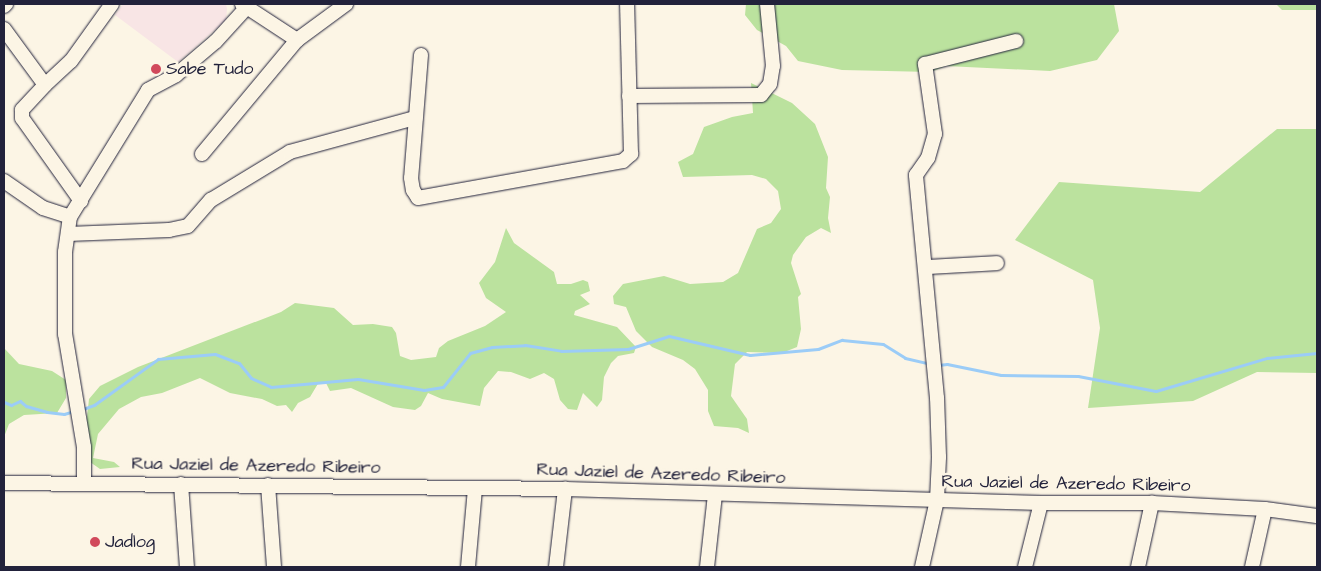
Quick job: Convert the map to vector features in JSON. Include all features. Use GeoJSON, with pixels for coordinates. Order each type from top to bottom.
{"type":"FeatureCollection","features":[{"type":"Feature","properties":{"kind":"street"},"geometry":{"type":"LineString","coordinates":[[81,201],[22,118],[22,110],[77,54],[112,4]]}},
{"type":"Feature","properties":{"kind":"street"},"geometry":{"type":"LineString","coordinates":[[202,154],[297,40],[346,4]]}},
{"type":"Feature","properties":{"kind":"street"},"geometry":{"type":"LineString","coordinates":[[421,56],[414,118],[411,178],[413,190],[418,198],[623,161],[630,154],[627,4]]}},
{"type":"Feature","properties":{"kind":"street"},"geometry":{"type":"LineString","coordinates":[[629,96],[760,94],[770,84],[772,66],[768,4]]}},
{"type":"Feature","properties":{"kind":"street"},"geometry":{"type":"LineString","coordinates":[[84,483],[81,418],[76,400],[65,334],[70,217],[148,90],[176,75],[216,41],[244,5],[297,40]]}},
{"type":"Feature","properties":{"kind":"street"},"geometry":{"type":"LineString","coordinates":[[4,29],[45,85]]}},
{"type":"Feature","properties":{"kind":"street"},"geometry":{"type":"LineString","coordinates":[[922,567],[937,500],[939,425],[926,267],[916,175],[928,158],[935,134],[925,64],[1016,41]]}},
{"type":"Feature","properties":{"kind":"street"},"geometry":{"type":"LineString","coordinates":[[68,234],[169,230],[188,226],[211,200],[290,152],[414,118]]}},
{"type":"Feature","properties":{"kind":"street"},"geometry":{"type":"LineString","coordinates":[[4,181],[16,193],[43,208],[70,217]]}},
{"type":"Feature","properties":{"kind":"street"},"geometry":{"type":"LineString","coordinates":[[926,267],[997,263]]}},
{"type":"Feature","properties":{"kind":"street","name":"Rua Jaziel de Azeredo Ribeiro"},"geometry":{"type":"LineString","coordinates":[[4,483],[565,489],[715,495],[1041,503],[1152,503],[1265,509],[1317,516]]}},
{"type":"Feature","properties":{"kind":"street"},"geometry":{"type":"LineString","coordinates":[[181,484],[188,567]]}},
{"type":"Feature","properties":{"kind":"street"},"geometry":{"type":"LineString","coordinates":[[268,485],[274,567]]}},
{"type":"Feature","properties":{"kind":"street"},"geometry":{"type":"LineString","coordinates":[[468,567],[475,488]]}},
{"type":"Feature","properties":{"kind":"street"},"geometry":{"type":"LineString","coordinates":[[556,567],[565,489]]}},
{"type":"Feature","properties":{"kind":"street"},"geometry":{"type":"LineString","coordinates":[[707,567],[715,495]]}},
{"type":"Feature","properties":{"kind":"street"},"geometry":{"type":"LineString","coordinates":[[1025,567],[1041,503]]}},
{"type":"Feature","properties":{"kind":"street"},"geometry":{"type":"LineString","coordinates":[[1138,567],[1152,503]]}},
{"type":"Feature","properties":{"kind":"street"},"geometry":{"type":"LineString","coordinates":[[1252,567],[1265,509]]}},
{"type":"Feature","properties":{"kind":"shaded area"},"geometry":{"type":"Polygon","coordinates":[[[123,4],[226,4],[226,20],[178,62],[115,15],[123,4]]]}},
{"type":"Feature","properties":{"kind":"green space"},"geometry":{"type":"Polygon","coordinates":[[[746,4],[1114,4],[1119,31],[1097,60],[1050,71],[946,66],[931,72],[842,70],[798,61],[786,46],[757,30],[745,15],[746,4]]]}},
{"type":"Feature","properties":{"kind":"green space"},"geometry":{"type":"Polygon","coordinates":[[[1276,4],[1317,4],[1317,10],[1282,10],[1276,4]]]}},
{"type":"Feature","properties":{"kind":"green space"},"geometry":{"type":"Polygon","coordinates":[[[751,83],[792,103],[815,124],[828,157],[826,188],[830,197],[828,218],[831,233],[821,228],[806,237],[793,255],[791,263],[801,294],[798,297],[801,329],[797,347],[782,353],[747,352],[735,364],[731,396],[747,419],[749,433],[738,428],[714,426],[708,411],[708,390],[695,369],[683,360],[652,347],[636,331],[626,307],[614,304],[613,296],[623,284],[664,276],[690,284],[723,282],[738,273],[757,229],[771,223],[781,209],[778,191],[766,179],[752,175],[683,177],[678,162],[693,154],[704,127],[732,117],[753,113],[751,83]]]}},
{"type":"Feature","properties":{"kind":"green space"},"geometry":{"type":"Polygon","coordinates":[[[1277,129],[1317,129],[1317,373],[1257,372],[1193,401],[1088,408],[1100,328],[1093,280],[1015,240],[1059,182],[1200,192],[1277,129]]]}},
{"type":"Feature","properties":{"kind":"green space"},"geometry":{"type":"Polygon","coordinates":[[[506,228],[514,243],[554,272],[557,284],[571,284],[583,280],[588,282],[590,291],[580,295],[590,304],[575,311],[574,315],[617,327],[636,347],[634,353],[618,356],[611,363],[604,377],[602,400],[597,407],[583,393],[577,410],[568,409],[560,400],[554,379],[544,373],[530,379],[511,372],[498,371],[484,388],[480,406],[442,399],[428,393],[421,406],[415,410],[393,407],[351,388],[330,391],[326,383],[319,382],[310,397],[298,403],[292,412],[286,405],[277,406],[262,399],[230,393],[200,378],[162,393],[141,397],[119,409],[98,434],[93,458],[114,462],[120,467],[100,469],[90,462],[86,426],[89,399],[100,386],[138,367],[281,312],[295,303],[334,308],[353,325],[373,324],[392,327],[396,333],[400,356],[411,360],[436,357],[439,348],[448,341],[485,326],[506,312],[486,298],[479,283],[495,262],[506,228]]]}},
{"type":"Feature","properties":{"kind":"green space"},"geometry":{"type":"Polygon","coordinates":[[[4,348],[19,364],[52,371],[66,380],[66,398],[57,413],[24,415],[9,424],[4,437],[4,348]]]}},
{"type":"Feature","properties":{"kind":"waterway"},"geometry":{"type":"LineString","coordinates":[[83,409],[94,405],[158,359],[215,354],[239,363],[251,378],[271,387],[358,379],[424,390],[443,387],[470,353],[492,347],[525,345],[561,351],[628,349],[669,336],[750,355],[818,349],[842,340],[883,344],[905,358],[930,364]]}},
{"type":"Feature","properties":{"kind":"waterway"},"geometry":{"type":"LineString","coordinates":[[938,365],[947,364],[1001,375],[1078,376],[1156,391],[1267,358],[1317,353]]}},
{"type":"Feature","properties":{"kind":"waterway"},"geometry":{"type":"LineString","coordinates":[[4,402],[11,405],[20,401],[26,406],[47,412],[64,414],[74,411]]}},
{"type":"Feature","properties":{"kind":"place","name":"Sabe Tudo"},"geometry":{"type":"Point","coordinates":[156,69]}},
{"type":"Feature","properties":{"kind":"place","name":"Jadlog"},"geometry":{"type":"Point","coordinates":[95,542]}}]}
